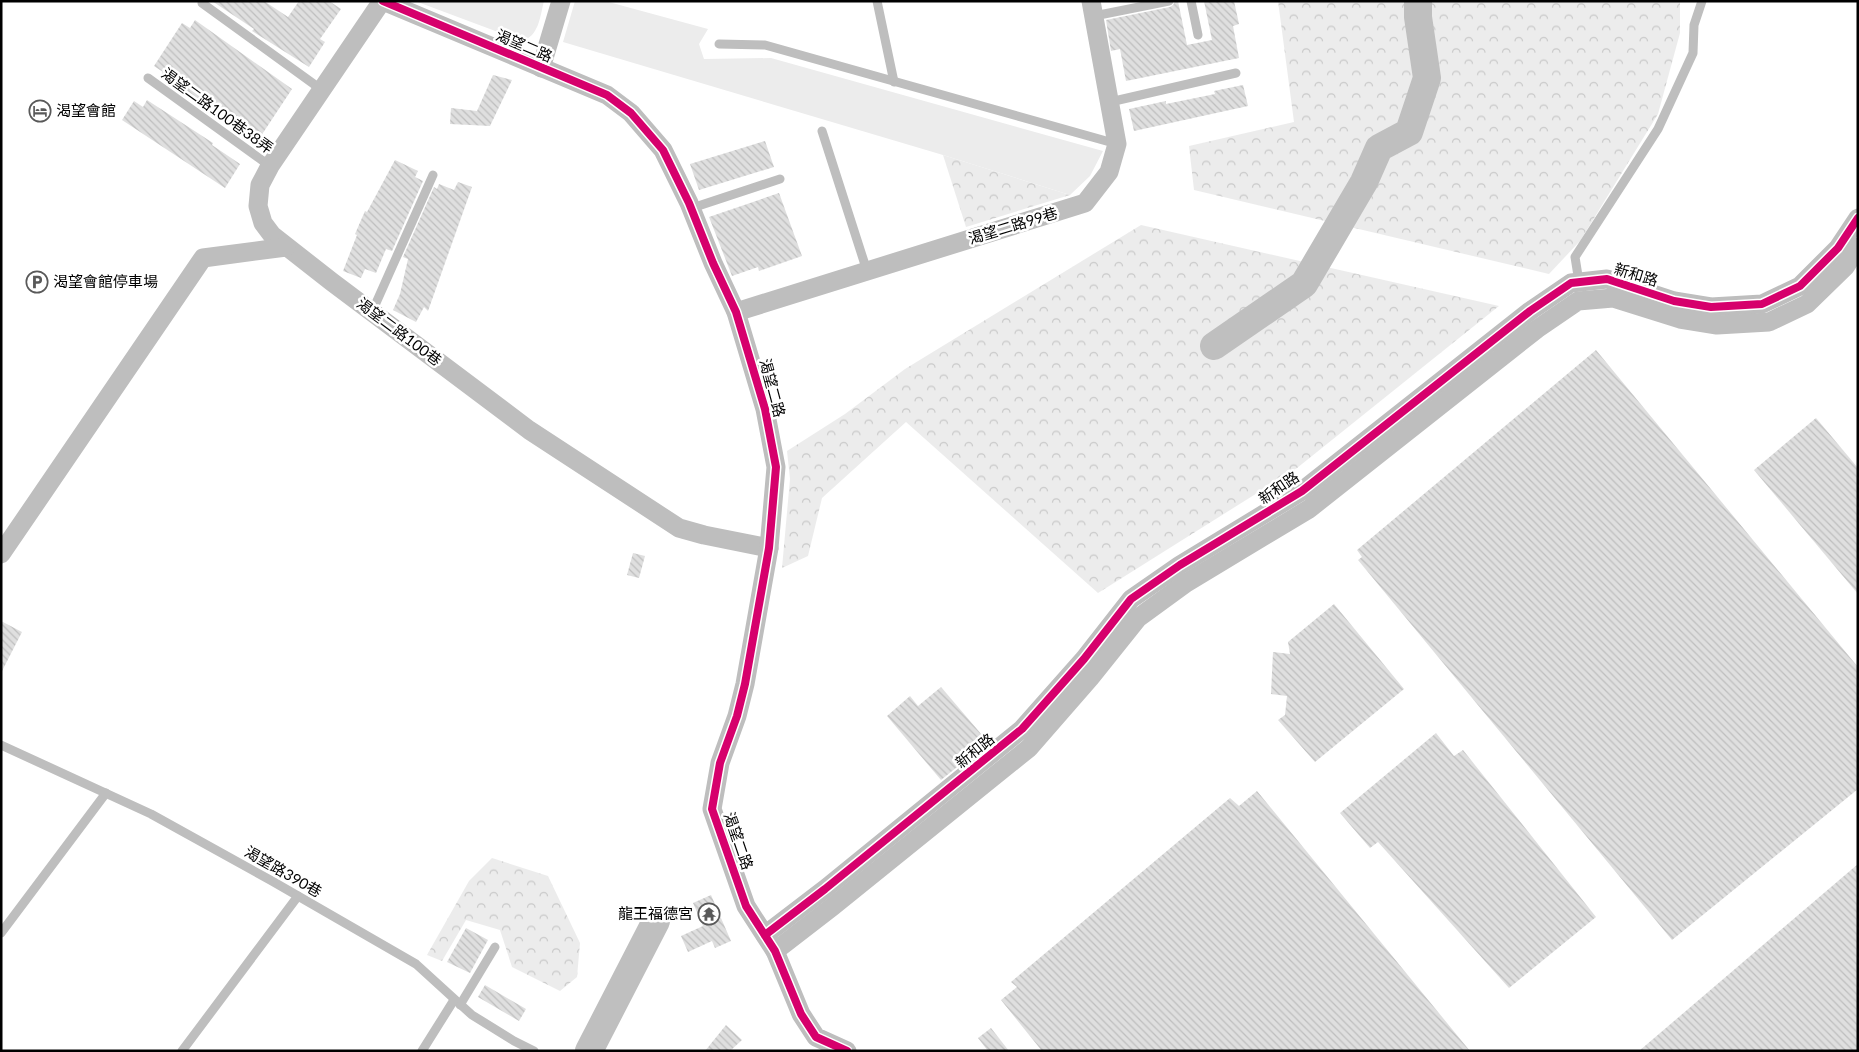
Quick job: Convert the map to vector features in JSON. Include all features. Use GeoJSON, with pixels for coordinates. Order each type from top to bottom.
{"type":"FeatureCollection","features":[{"type":"Feature","properties":{"kind":"street","name":"渴望二路"},"geometry":{"type":"LineString","coordinates":[[383,1],[606,95],[631,112],[663,150],[692,208],[713,263],[736,312],[765,409],[776,466],[769,548],[745,684],[737,716],[720,763],[712,809],[746,906],[770,943]]}},
{"type":"Feature","properties":{"kind":"street","name":"渴望二路100巷"},"geometry":{"type":"LineString","coordinates":[[383,1],[270,166],[260,185],[258,206],[263,222],[272,236],[529,430],[679,528],[769,548]]}},
{"type":"Feature","properties":{"kind":"street"},"geometry":{"type":"LineString","coordinates":[[541,68],[561,1]]}},
{"type":"Feature","properties":{"kind":"street","name":"渴望二路99巷"},"geometry":{"type":"LineString","coordinates":[[736,312],[1085,203],[1109,172],[1118,144],[1092,9]]}},
{"type":"Feature","properties":{"kind":"street","name":"新和路"},"geometry":{"type":"LineString","coordinates":[[770,943],[861,860],[1022,729],[1084,659],[1131,599],[1180,565],[1302,491],[1530,311],[1571,283],[1607,279],[1674,301],[1711,307],[1762,304],[1800,286],[1838,248],[1858,218]]}},
{"type":"Feature","properties":{"kind":"street"},"geometry":{"type":"LineString","coordinates":[[1,554],[203,258],[286,247]]}},
{"type":"Feature","properties":{"kind":"street","name":"新和路"},"geometry":{"type":"LineString","coordinates":[[770,943],[861,884],[1029,748],[1090,678],[1138,618],[1186,583],[1309,509],[1537,329],[1578,301],[1613,298],[1680,319],[1717,325],[1769,322],[1807,304],[1845,267],[1858,247]]}},
{"type":"Feature","properties":{"kind":"street"},"geometry":{"type":"LineString","coordinates":[[770,943],[801,1014],[816,1037],[846,1051]]}},
{"type":"Feature","properties":{"kind":"lane"},"geometry":{"type":"LineString","coordinates":[[877,1],[894,82]]}},
{"type":"Feature","properties":{"kind":"lane"},"geometry":{"type":"LineString","coordinates":[[1092,9],[1170,1]]}},
{"type":"Feature","properties":{"kind":"lane"},"geometry":{"type":"LineString","coordinates":[[1191,1],[1198,35]]}},
{"type":"Feature","properties":{"kind":"lane"},"geometry":{"type":"LineString","coordinates":[[1579,282],[1575,257],[1658,129],[1693,53],[1694,25],[1702,1]]}},
{"type":"Feature","properties":{"kind":"lane"},"geometry":{"type":"LineString","coordinates":[[202,3],[322,90]]}},
{"type":"Feature","properties":{"kind":"lane"},"geometry":{"type":"LineString","coordinates":[[720,44],[764,45],[1118,144]]}},
{"type":"Feature","properties":{"kind":"lane"},"geometry":{"type":"LineString","coordinates":[[1110,102],[1236,73]]}},
{"type":"Feature","properties":{"kind":"lane","name":"渴望二路100巷38弄"},"geometry":{"type":"LineString","coordinates":[[148,78],[270,166]]}},
{"type":"Feature","properties":{"kind":"lane"},"geometry":{"type":"LineString","coordinates":[[822,131],[867,271]]}},
{"type":"Feature","properties":{"kind":"lane"},"geometry":{"type":"LineString","coordinates":[[372,312],[434,175]]}},
{"type":"Feature","properties":{"kind":"lane"},"geometry":{"type":"LineString","coordinates":[[692,208],[780,179]]}},
{"type":"Feature","properties":{"kind":"lane","name":"渴望路390巷"},"geometry":{"type":"LineString","coordinates":[[1,745],[151,814],[298,896],[416,964],[472,1016],[534,1051]]}},
{"type":"Feature","properties":{"kind":"lane"},"geometry":{"type":"LineString","coordinates":[[1,933],[106,793]]}},
{"type":"Feature","properties":{"kind":"lane"},"geometry":{"type":"LineString","coordinates":[[182,1051],[298,896]]}},
{"type":"Feature","properties":{"kind":"lane"},"geometry":{"type":"LineString","coordinates":[[422,1051],[495,947]]}},
{"type":"Feature","properties":{"kind":"green space"},"geometry":{"type":"Polygon","coordinates":[[[415,1],[544,1],[538,25],[528,39],[522,41],[415,1]]]}},
{"type":"Feature","properties":{"kind":"green space"},"geometry":{"type":"Polygon","coordinates":[[[575,1],[605,1],[708,29],[699,44],[704,59],[771,58],[1103,151],[1090,176],[1070,195],[943,155],[563,42],[575,1]]]}},
{"type":"Feature","properties":{"kind":"green space"},"geometry":{"type":"Polygon","coordinates":[[[1278,1],[1680,1],[1680,33],[1658,114],[1580,241],[1549,274],[1194,190],[1189,146],[1294,122],[1278,1]]]}},
{"type":"Feature","properties":{"kind":"green space"},"geometry":{"type":"Polygon","coordinates":[[[943,155],[1070,195],[966,227],[943,155]]]}},
{"type":"Feature","properties":{"kind":"green space"},"geometry":{"type":"Polygon","coordinates":[[[1141,225],[1499,306],[1297,468],[1098,593],[906,422],[822,498],[808,556],[782,568],[790,479],[787,451],[845,414],[905,369],[1141,225]]]}},
{"type":"Feature","properties":{"kind":"green space"},"geometry":{"type":"Polygon","coordinates":[[[492,858],[548,876],[580,943],[577,977],[560,991],[512,967],[500,930],[466,920],[442,961],[427,955],[469,881],[492,858]]]}},
{"type":"Feature","properties":{"kind":"building"},"geometry":{"type":"Polygon","coordinates":[[[212,1],[264,1],[288,17],[299,1],[329,1],[341,9],[320,39],[325,42],[309,67],[252,31],[254,29],[212,1]]]}},
{"type":"Feature","properties":{"kind":"building"},"geometry":{"type":"Polygon","coordinates":[[[1175,1],[1178,1],[1187,45],[1212,40],[1204,1],[1234,1],[1239,24],[1233,26],[1239,58],[1126,81],[1120,49],[1111,51],[1106,20],[1170,7],[1175,1]]]}},
{"type":"Feature","properties":{"kind":"building"},"geometry":{"type":"Polygon","coordinates":[[[195,20],[292,89],[257,142],[160,77],[163,72],[154,66],[182,23],[190,28],[195,20]]]}},
{"type":"Feature","properties":{"kind":"building"},"geometry":{"type":"Polygon","coordinates":[[[493,75],[512,80],[490,126],[450,124],[451,108],[477,111],[493,75]]]}},
{"type":"Feature","properties":{"kind":"building"},"geometry":{"type":"Polygon","coordinates":[[[1243,85],[1248,106],[1134,131],[1129,109],[1166,101],[1166,104],[1215,94],[1214,91],[1243,85]]]}},
{"type":"Feature","properties":{"kind":"building"},"geometry":{"type":"Polygon","coordinates":[[[147,100],[213,143],[212,145],[240,164],[225,188],[122,120],[134,101],[143,107],[147,100]]]}},
{"type":"Feature","properties":{"kind":"building"},"geometry":{"type":"Polygon","coordinates":[[[765,141],[774,167],[699,190],[690,164],[765,141]]]}},
{"type":"Feature","properties":{"kind":"building"},"geometry":{"type":"Polygon","coordinates":[[[395,160],[418,171],[415,177],[423,181],[392,251],[386,249],[376,273],[365,269],[361,278],[343,271],[365,211],[367,212],[395,160]]]}},
{"type":"Feature","properties":{"kind":"building"},"geometry":{"type":"Polygon","coordinates":[[[458,182],[472,187],[428,311],[424,307],[416,322],[393,310],[400,294],[408,259],[403,257],[434,187],[437,189],[439,184],[454,190],[458,182]]]}},
{"type":"Feature","properties":{"kind":"building"},"geometry":{"type":"Polygon","coordinates":[[[779,193],[802,256],[759,271],[758,267],[732,276],[709,217],[779,193]]]}},
{"type":"Feature","properties":{"kind":"building"},"geometry":{"type":"Polygon","coordinates":[[[1596,350],[1858,667],[1858,789],[1672,940],[1358,560],[1362,557],[1357,550],[1596,350]]]}},
{"type":"Feature","properties":{"kind":"building"},"geometry":{"type":"Polygon","coordinates":[[[1816,418],[1858,468],[1858,594],[1754,470],[1816,418]]]}},
{"type":"Feature","properties":{"kind":"building"},"geometry":{"type":"Polygon","coordinates":[[[633,553],[645,556],[639,578],[627,575],[633,553]]]}},
{"type":"Feature","properties":{"kind":"building"},"geometry":{"type":"Polygon","coordinates":[[[1334,604],[1404,689],[1315,762],[1278,720],[1285,715],[1287,696],[1271,694],[1273,652],[1290,654],[1288,642],[1334,604]]]}},
{"type":"Feature","properties":{"kind":"building"},"geometry":{"type":"Polygon","coordinates":[[[1,621],[22,632],[1,673],[1,621]]]}},
{"type":"Feature","properties":{"kind":"building"},"geometry":{"type":"Polygon","coordinates":[[[941,687],[988,742],[941,780],[887,716],[910,696],[918,706],[941,687]]]}},
{"type":"Feature","properties":{"kind":"building"},"geometry":{"type":"Polygon","coordinates":[[[1436,733],[1454,756],[1463,750],[1596,917],[1509,988],[1378,842],[1370,848],[1340,813],[1436,733]]]}},
{"type":"Feature","properties":{"kind":"building"},"geometry":{"type":"Polygon","coordinates":[[[1257,791],[1470,1051],[1042,1051],[1001,1000],[1017,987],[1011,982],[1230,798],[1239,806],[1257,791]]]}},
{"type":"Feature","properties":{"kind":"building"},"geometry":{"type":"Polygon","coordinates":[[[1858,864],[1858,1051],[1639,1051],[1858,864]]]}},
{"type":"Feature","properties":{"kind":"building","name":"龍王福德宮"},"geometry":{"type":"Polygon","coordinates":[[[711,895],[731,941],[715,948],[712,941],[688,952],[681,936],[703,926],[693,903],[711,895]]]}},
{"type":"Feature","properties":{"kind":"building"},"geometry":{"type":"Polygon","coordinates":[[[466,928],[488,940],[470,973],[447,962],[466,928]]]}},
{"type":"Feature","properties":{"kind":"building"},"geometry":{"type":"Polygon","coordinates":[[[485,985],[526,1009],[519,1021],[478,997],[485,985]]]}},
{"type":"Feature","properties":{"kind":"building"},"geometry":{"type":"Polygon","coordinates":[[[726,1025],[742,1040],[730,1051],[705,1051],[726,1025]]]}},
{"type":"Feature","properties":{"kind":"building"},"geometry":{"type":"Polygon","coordinates":[[[991,1028],[1009,1051],[988,1051],[978,1038],[991,1028]]]}},
{"type":"Feature","properties":{"kind":"waterway"},"geometry":{"type":"LineString","coordinates":[[1214,346],[1304,284],[1364,182],[1379,148],[1409,132],[1427,78],[1418,17],[1418,1]]}},
{"type":"Feature","properties":{"kind":"waterway"},"geometry":{"type":"LineString","coordinates":[[589,1051],[656,921]]}},
{"type":"Feature","properties":{"kind":"cycle path"},"geometry":{"type":"LineString","coordinates":[[383,1],[607,95],[631,113],[663,150],[689,203],[713,263],[736,312],[765,409],[776,467],[769,548],[745,684],[737,716],[720,763],[712,809],[746,906],[775,951],[801,1014],[816,1037],[847,1051]]}},
{"type":"Feature","properties":{"kind":"cycle path"},"geometry":{"type":"LineString","coordinates":[[765,935],[825,889],[1022,729],[1084,659],[1131,599],[1180,565],[1302,491],[1530,311],[1571,283],[1607,279],[1674,301],[1711,307],[1762,304],[1800,286],[1838,248],[1858,218]]}},
{"type":"Feature","properties":{"kind":"place","name":"渴望會館"},"geometry":{"type":"Point","coordinates":[40,111]}},
{"type":"Feature","properties":{"kind":"place","name":"渴望會館停車場"},"geometry":{"type":"Point","coordinates":[37,282]}},
{"type":"Feature","properties":{"kind":"place","name":"龍王福德宮"},"geometry":{"type":"Point","coordinates":[709,914]}}]}
